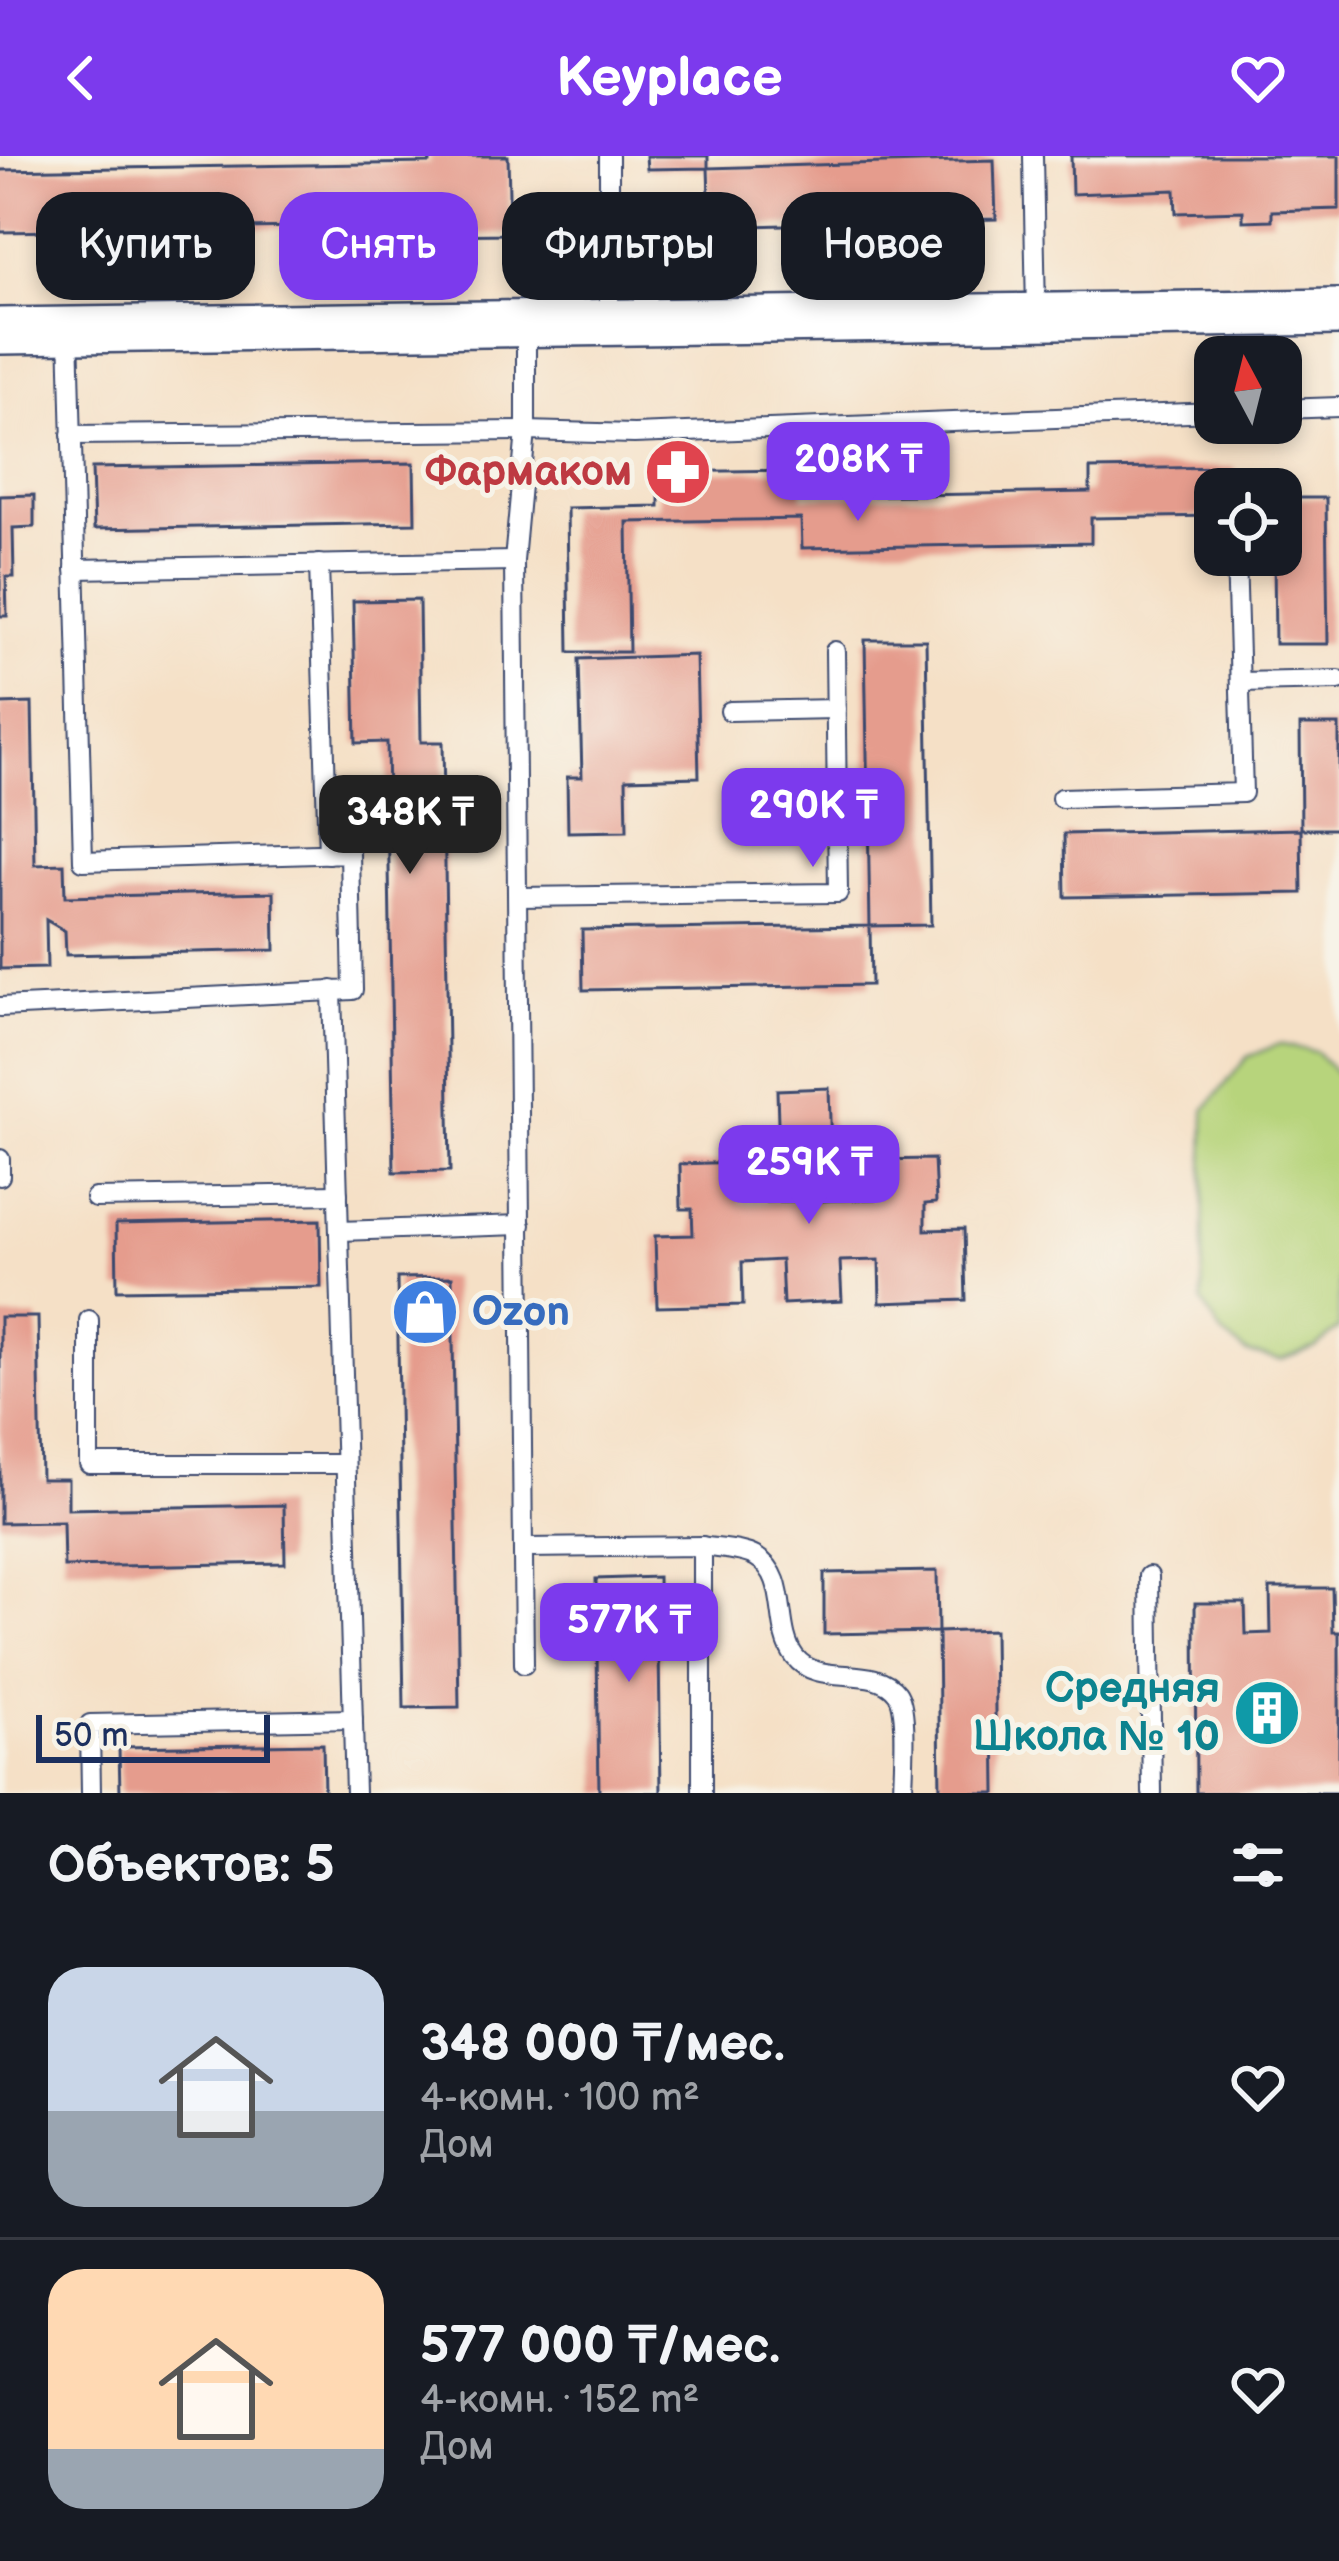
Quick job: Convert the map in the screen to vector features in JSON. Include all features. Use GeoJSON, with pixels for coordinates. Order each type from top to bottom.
{"type":"FeatureCollection","features":[{"type":"Feature","properties":{"kind":"street"},"geometry":{"type":"LineString","coordinates":[[0,331],[1339,312]]}},
{"type":"Feature","properties":{"kind":"lane"},"geometry":{"type":"LineString","coordinates":[[609,156],[610,322]]}},
{"type":"Feature","properties":{"kind":"lane"},"geometry":{"type":"LineString","coordinates":[[1033,156],[1036,319]]}},
{"type":"Feature","properties":{"kind":"lane"},"geometry":{"type":"LineString","coordinates":[[524,1664],[514,561],[526,431],[526,323]]}},
{"type":"Feature","properties":{"kind":"lane"},"geometry":{"type":"LineString","coordinates":[[0,1006],[353,990],[350,854],[83,861],[69,330]]}},
{"type":"Feature","properties":{"kind":"lane"},"geometry":{"type":"LineString","coordinates":[[1302,408],[1339,407]]}},
{"type":"Feature","properties":{"kind":"lane"},"geometry":{"type":"LineString","coordinates":[[71,435],[634,434],[1194,413]]}},
{"type":"Feature","properties":{"kind":"lane"},"geometry":{"type":"LineString","coordinates":[[75,569],[514,561]]}},
{"type":"Feature","properties":{"kind":"lane"},"geometry":{"type":"LineString","coordinates":[[320,564],[328,854]]}},
{"type":"Feature","properties":{"kind":"lane"},"geometry":{"type":"LineString","coordinates":[[1061,798],[1243,793],[1237,576]]}},
{"type":"Feature","properties":{"kind":"lane"},"geometry":{"type":"LineString","coordinates":[[518,897],[838,892],[835,651]]}},
{"type":"Feature","properties":{"kind":"lane"},"geometry":{"type":"LineString","coordinates":[[1240,682],[1339,680]]}},
{"type":"Feature","properties":{"kind":"lane"},"geometry":{"type":"LineString","coordinates":[[730,711],[836,709]]}},
{"type":"Feature","properties":{"kind":"lane"},"geometry":{"type":"LineString","coordinates":[[332,990],[355,1793]]}},
{"type":"Feature","properties":{"kind":"lane"},"geometry":{"type":"LineString","coordinates":[[0,1159],[0,1176]]}},
{"type":"Feature","properties":{"kind":"lane"},"geometry":{"type":"LineString","coordinates":[[95,1198],[338,1194]]}},
{"type":"Feature","properties":{"kind":"lane"},"geometry":{"type":"LineString","coordinates":[[339,1231],[520,1225]]}},
{"type":"Feature","properties":{"kind":"lane"},"geometry":{"type":"LineString","coordinates":[[89,1320],[89,1464],[345,1464]]}},
{"type":"Feature","properties":{"kind":"lane"},"geometry":{"type":"LineString","coordinates":[[524,1548],[702,1546],[753,1555],[777,1583],[782,1628],[796,1660],[823,1674],[885,1683],[899,1695],[904,1793]]}},
{"type":"Feature","properties":{"kind":"lane"},"geometry":{"type":"LineString","coordinates":[[702,1546],[703,1793]]}},
{"type":"Feature","properties":{"kind":"lane"},"geometry":{"type":"LineString","coordinates":[[1149,1576],[1152,1793]]}},
{"type":"Feature","properties":{"kind":"lane"},"geometry":{"type":"LineString","coordinates":[[91,1793],[90,1724],[353,1719]]}},
{"type":"Feature","properties":{"kind":"green space"},"geometry":{"type":"Polygon","coordinates":[[[1279,1044],[1316,1052],[1339,1077],[1339,1328],[1315,1348],[1281,1360],[1247,1353],[1222,1334],[1202,1302],[1205,1110],[1247,1057],[1279,1044]]]}},
{"type":"Feature","properties":{"kind":"building"},"geometry":{"type":"Polygon","coordinates":[[[430,156],[508,156],[509,192],[502,192],[502,234],[478,234],[478,192],[279,192],[279,227],[255,228],[255,192],[36,192],[36,231],[0,232],[0,170],[430,163],[430,156]]]}},
{"type":"Feature","properties":{"kind":"building"},"geometry":{"type":"Polygon","coordinates":[[[646,156],[708,156],[708,168],[647,169],[646,156]]]}},
{"type":"Feature","properties":{"kind":"building"},"geometry":{"type":"Polygon","coordinates":[[[1071,156],[1339,156],[1339,209],[1272,211],[1272,220],[1243,221],[1243,211],[1176,213],[1175,190],[1072,194],[1071,156]]]}},
{"type":"Feature","properties":{"kind":"building"},"geometry":{"type":"Polygon","coordinates":[[[994,160],[996,219],[985,219],[985,192],[781,192],[781,225],[757,226],[757,192],[709,192],[708,168],[994,160]]]}},
{"type":"Feature","properties":{"kind":"building"},"geometry":{"type":"Polygon","coordinates":[[[414,463],[415,523],[94,529],[92,468],[414,463]]]}},
{"type":"Feature","properties":{"kind":"building"},"geometry":{"type":"Polygon","coordinates":[[[1235,467],[1194,468],[1194,516],[1091,518],[1091,543],[802,548],[801,519],[627,522],[629,652],[569,652],[567,508],[659,506],[659,472],[801,470],[802,497],[1090,492],[1090,469],[1235,467]]]}},
{"type":"Feature","properties":{"kind":"building"},"geometry":{"type":"Polygon","coordinates":[[[34,495],[34,527],[13,528],[14,577],[6,577],[7,616],[0,616],[0,496],[34,495]]]}},
{"type":"Feature","properties":{"kind":"building"},"geometry":{"type":"Polygon","coordinates":[[[1302,498],[1326,498],[1328,644],[1275,644],[1274,576],[1302,576],[1302,498]]]}},
{"type":"Feature","properties":{"kind":"building"},"geometry":{"type":"Polygon","coordinates":[[[419,600],[421,742],[443,742],[450,1171],[394,1172],[387,742],[356,743],[353,601],[419,600]]]}},
{"type":"Feature","properties":{"kind":"building"},"geometry":{"type":"Polygon","coordinates":[[[865,640],[926,640],[931,925],[870,926],[865,640]]]}},
{"type":"Feature","properties":{"kind":"building"},"geometry":{"type":"Polygon","coordinates":[[[696,655],[699,777],[626,779],[627,831],[568,832],[567,777],[582,777],[579,659],[696,655]]]}},
{"type":"Feature","properties":{"kind":"building"},"geometry":{"type":"Polygon","coordinates":[[[32,703],[35,865],[64,864],[65,897],[274,892],[275,950],[66,955],[65,931],[46,920],[47,968],[0,969],[0,704],[32,703]]]}},
{"type":"Feature","properties":{"kind":"building"},"geometry":{"type":"Polygon","coordinates":[[[1300,725],[1339,725],[1339,829],[1301,829],[1300,725]]]}},
{"type":"Feature","properties":{"kind":"building"},"geometry":{"type":"Polygon","coordinates":[[[1301,829],[1302,893],[1065,897],[1064,834],[1301,829]]]}},
{"type":"Feature","properties":{"kind":"building"},"geometry":{"type":"Polygon","coordinates":[[[870,926],[871,985],[583,990],[582,930],[870,926]]]}},
{"type":"Feature","properties":{"kind":"building"},"geometry":{"type":"Polygon","coordinates":[[[829,1088],[831,1152],[816,1152],[817,1201],[877,1199],[875,1160],[934,1159],[936,1203],[925,1204],[925,1230],[964,1229],[966,1300],[880,1303],[879,1260],[840,1261],[842,1301],[783,1304],[781,1260],[742,1262],[743,1305],[657,1307],[655,1236],[693,1235],[692,1209],[681,1209],[680,1164],[739,1162],[740,1203],[795,1201],[793,1153],[779,1154],[777,1090],[829,1088]]]}},
{"type":"Feature","properties":{"kind":"building"},"geometry":{"type":"Polygon","coordinates":[[[320,1220],[321,1287],[117,1290],[116,1224],[320,1220]]]}},
{"type":"Feature","properties":{"kind":"building"},"geometry":{"type":"Polygon","coordinates":[[[452,1277],[459,1707],[404,1708],[397,1278],[452,1277]]]}},
{"type":"Feature","properties":{"kind":"building"},"geometry":{"type":"Polygon","coordinates":[[[0,1317],[38,1317],[41,1479],[68,1479],[68,1509],[284,1505],[285,1563],[64,1567],[63,1522],[0,1523],[0,1317]]]}},
{"type":"Feature","properties":{"kind":"building"},"geometry":{"type":"Polygon","coordinates":[[[937,1571],[938,1632],[824,1634],[824,1573],[937,1571]]]}},
{"type":"Feature","properties":{"kind":"building"},"geometry":{"type":"Polygon","coordinates":[[[658,1577],[661,1793],[599,1793],[596,1579],[658,1577]]]}},
{"type":"Feature","properties":{"kind":"building","name":"Средняя Школа № 10"},"geometry":{"type":"Polygon","coordinates":[[[1270,1588],[1332,1588],[1333,1632],[1339,1632],[1339,1793],[1196,1793],[1195,1603],[1245,1603],[1246,1634],[1271,1633],[1270,1588]]]}},
{"type":"Feature","properties":{"kind":"building"},"geometry":{"type":"Polygon","coordinates":[[[994,1630],[996,1793],[940,1793],[938,1632],[994,1630]]]}},
{"type":"Feature","properties":{"kind":"building"},"geometry":{"type":"Polygon","coordinates":[[[323,1744],[324,1793],[120,1793],[119,1747],[323,1744]]]}},
{"type":"Feature","properties":{"kind":"place","name":"Фармаком"},"geometry":{"type":"Point","coordinates":[678,472]}},
{"type":"Feature","properties":{"kind":"place","name":"Ozon"},"geometry":{"type":"Point","coordinates":[425,1312]}},
{"type":"Feature","properties":{"kind":"place","name":"Средняя Школа № 10"},"geometry":{"type":"Point","coordinates":[1267,1713]}}]}
